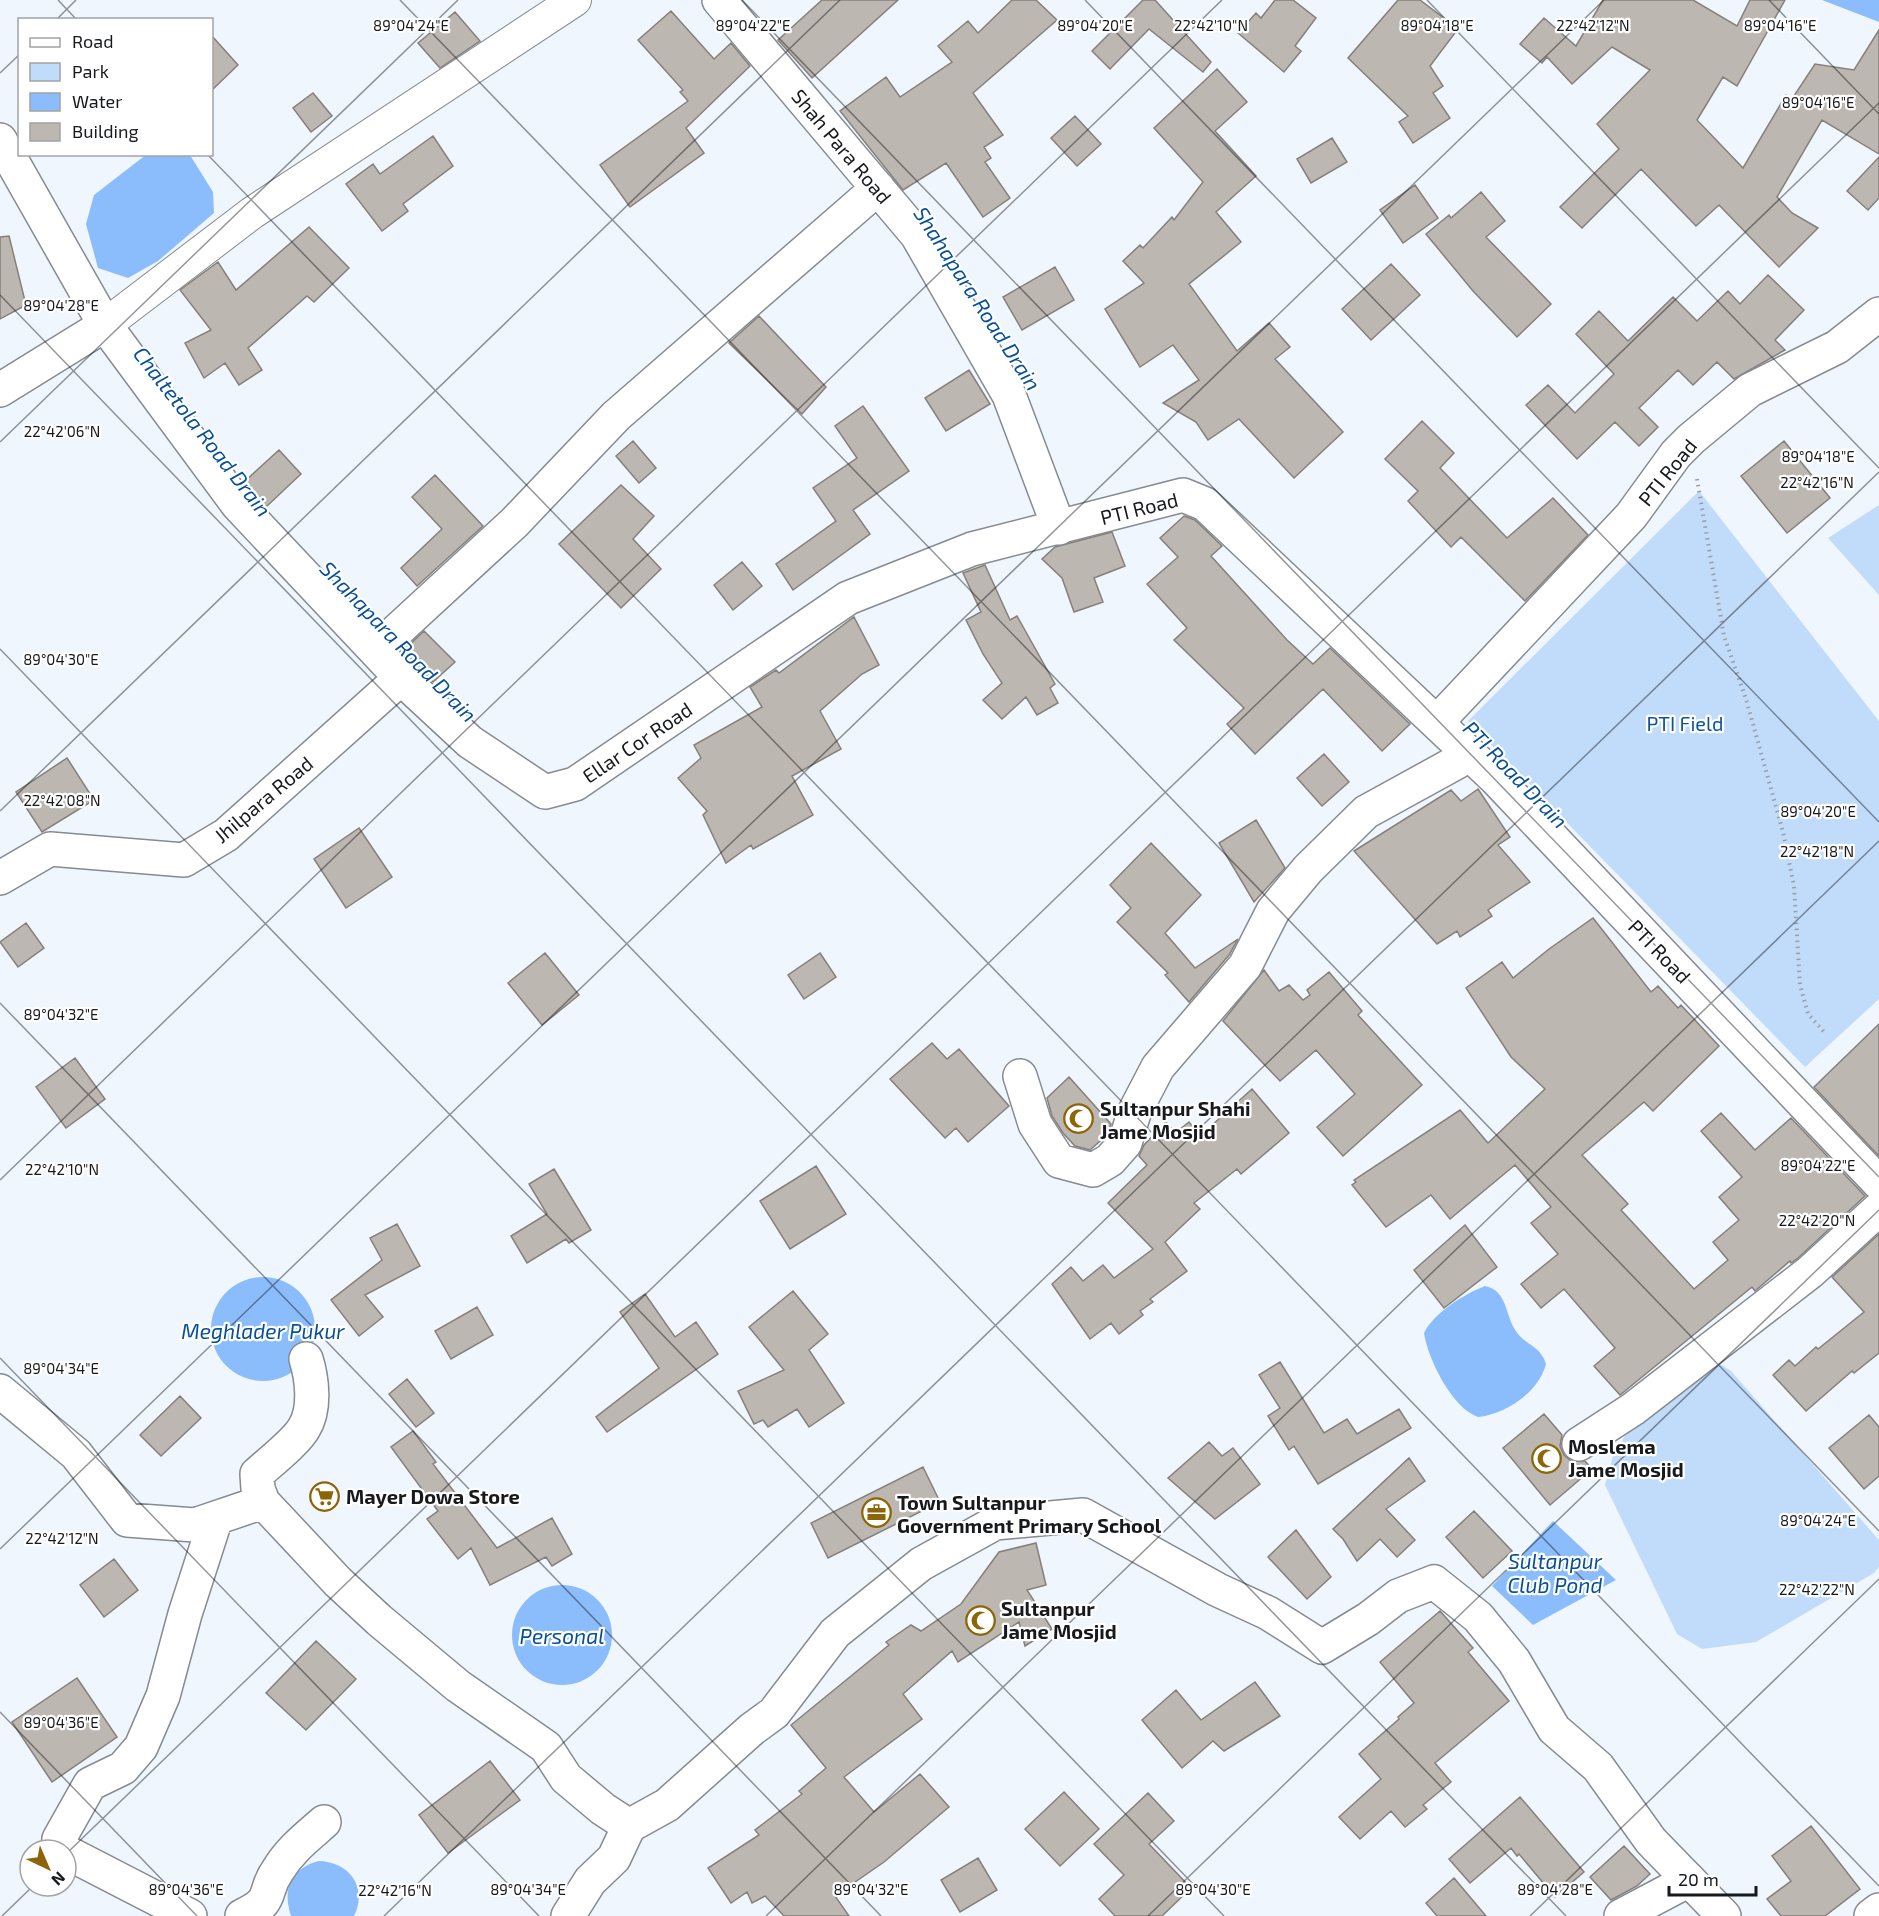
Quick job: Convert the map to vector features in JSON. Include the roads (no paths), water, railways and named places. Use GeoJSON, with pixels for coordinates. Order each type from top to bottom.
{"type":"FeatureCollection","features":[{"type":"Feature","properties":{"kind":"street"},"geometry":{"type":"LineString","coordinates":[[0,390],[105,325],[252,213],[575,0]]}},
{"type":"Feature","properties":{"kind":"street","name":"Shah Para Road"},"geometry":{"type":"LineString","coordinates":[[719,0],[916,235],[1010,395],[1059,528]]}},
{"type":"Feature","properties":{"kind":"street","name":"Ellar Cor Road"},"geometry":{"type":"LineString","coordinates":[[0,140],[105,325],[238,505],[401,678],[470,742],[545,792],[575,784],[848,598],[972,549]]}},
{"type":"Feature","properties":{"kind":"street"},"geometry":{"type":"LineString","coordinates":[[376,650],[514,523],[616,416],[878,188]]}},
{"type":"Feature","properties":{"kind":"street","name":"PTI Road"},"geometry":{"type":"LineString","coordinates":[[1437,722],[1631,516],[1676,454],[1691,439],[1750,390],[1837,347],[1879,314]]}},
{"type":"Feature","properties":{"kind":"street","name":"PTI Road"},"geometry":{"type":"LineString","coordinates":[[972,549],[1183,495],[1205,504],[1468,752],[1879,1183]]}},
{"type":"Feature","properties":{"kind":"street","name":"Jhilpara Road"},"geometry":{"type":"LineString","coordinates":[[0,878],[50,849],[184,860],[226,834],[401,678]]}},
{"type":"Feature","properties":{"kind":"street"},"geometry":{"type":"LineString","coordinates":[[1020,1076],[1035,1124],[1059,1161],[1093,1170],[1110,1160],[1125,1143],[1134,1113],[1158,1067],[1245,966],[1273,911],[1308,869],[1366,812],[1457,762],[1468,752]]}},
{"type":"Feature","properties":{"kind":"street"},"geometry":{"type":"LineString","coordinates":[[1579,1444],[1633,1409],[1810,1272],[1879,1209]]}},
{"type":"Feature","properties":{"kind":"street"},"geometry":{"type":"LineString","coordinates":[[306,1359],[312,1376],[305,1428],[257,1474],[258,1489],[263,1502],[338,1582],[379,1620],[458,1686],[546,1747],[566,1778],[603,1809],[629,1826]]}},
{"type":"Feature","properties":{"kind":"street"},"geometry":{"type":"LineString","coordinates":[[0,1391],[76,1454],[127,1520],[195,1525],[263,1502]]}},
{"type":"Feature","properties":{"kind":"street"},"geometry":{"type":"LineString","coordinates":[[0,1405],[70,1461],[121,1525]]}},
{"type":"Feature","properties":{"kind":"street"},"geometry":{"type":"LineString","coordinates":[[568,1916],[590,1881],[614,1858],[629,1826],[666,1805],[752,1729],[774,1713],[835,1633],[921,1564],[995,1523],[1083,1515],[1218,1590],[1268,1613],[1322,1647],[1368,1619],[1398,1596],[1434,1582],[1478,1617],[1514,1662],[1554,1729],[1598,1767],[1651,1841],[1724,1916]]}},
{"type":"Feature","properties":{"kind":"street"},"geometry":{"type":"LineString","coordinates":[[60,1838],[90,1784],[123,1768],[141,1747],[163,1696],[185,1614],[216,1518]]}},
{"type":"Feature","properties":{"kind":"street"},"geometry":{"type":"LineString","coordinates":[[262,1911],[276,1872],[286,1857],[324,1822]]}},
{"type":"Feature","properties":{"kind":"street"},"geometry":{"type":"LineString","coordinates":[[78,1858],[190,1916]]}},
{"type":"Feature","properties":{"kind":"street"},"geometry":{"type":"LineString","coordinates":[[1622,1916],[1689,1880]]}},
{"type":"Feature","properties":{"kind":"street"},"geometry":{"type":"LineString","coordinates":[[1871,1916],[1879,1910]]}},
{"type":"Feature","properties":{"kind":"water"},"geometry":{"type":"Polygon","coordinates":[[[1822,0],[1879,0],[1879,22],[1822,0]]]}},
{"type":"Feature","properties":{"kind":"water"},"geometry":{"type":"Polygon","coordinates":[[[144,156],[191,156],[213,192],[214,213],[158,261],[128,278],[98,268],[86,224],[94,195],[144,156]]]}},
{"type":"Feature","properties":{"kind":"water","name":"Meghlader Pukur"},"geometry":{"type":"Polygon","coordinates":[[[263,1277],[283,1281],[300,1292],[311,1309],[315,1329],[311,1349],[300,1366],[283,1377],[263,1381],[243,1377],[226,1366],[215,1349],[211,1329],[215,1309],[226,1292],[243,1281],[263,1277]]]}},
{"type":"Feature","properties":{"kind":"water"},"geometry":{"type":"Polygon","coordinates":[[[1485,1286],[1498,1293],[1518,1334],[1541,1354],[1546,1364],[1536,1384],[1520,1400],[1499,1411],[1478,1417],[1459,1404],[1443,1381],[1430,1356],[1424,1333],[1435,1318],[1450,1305],[1485,1286]]]}},
{"type":"Feature","properties":{"kind":"water","name":"Sultanpur Club Pond"},"geometry":{"type":"Polygon","coordinates":[[[1553,1521],[1616,1580],[1533,1625],[1492,1586],[1553,1521]]]}},
{"type":"Feature","properties":{"kind":"water","name":"Personal"},"geometry":{"type":"Polygon","coordinates":[[[562,1585],[590,1593],[604,1607],[612,1635],[604,1663],[590,1677],[562,1685],[534,1677],[520,1663],[512,1635],[520,1607],[534,1593],[562,1585]]]}},
{"type":"Feature","properties":{"kind":"water"},"geometry":{"type":"Polygon","coordinates":[[[319,1861],[340,1866],[353,1878],[359,1896],[354,1916],[291,1916],[288,1897],[291,1881],[295,1874],[309,1864],[319,1861]]]}},
{"type":"Feature","properties":{"kind":"place","name":"Sultanpur Shahi Jame Mosjid"},"geometry":{"type":"Point","coordinates":[1079,1119]}},
{"type":"Feature","properties":{"kind":"place","name":"Moslema Jame Mosjid"},"geometry":{"type":"Point","coordinates":[1547,1458]}},
{"type":"Feature","properties":{"kind":"place","name":"Mayer Dowa Store"},"geometry":{"type":"Point","coordinates":[325,1496]}},
{"type":"Feature","properties":{"kind":"place","name":"Town Sultanpur Government Primary School"},"geometry":{"type":"Point","coordinates":[876,1513]}},
{"type":"Feature","properties":{"kind":"place","name":"Sultanpur Jame Mosjid"},"geometry":{"type":"Point","coordinates":[980,1620]}},
{"type":"Feature","properties":{"kind":"water label","name":"Shahapara Road Drain"},"geometry":{"type":"Point","coordinates":[978,298]}},
{"type":"Feature","properties":{"kind":"water label","name":"Chaltetola Road Drain"},"geometry":{"type":"Point","coordinates":[203,431]}},
{"type":"Feature","properties":{"kind":"water label","name":"Shahapara Road Drain"},"geometry":{"type":"Point","coordinates":[399,641]}},
{"type":"Feature","properties":{"kind":"water label","name":"PTI Road Drain"},"geometry":{"type":"Point","coordinates":[1516,774]}},
{"type":"Feature","properties":{"kind":"park label","name":"PTI Field"},"geometry":{"type":"Point","coordinates":[1685,723]}}]}
